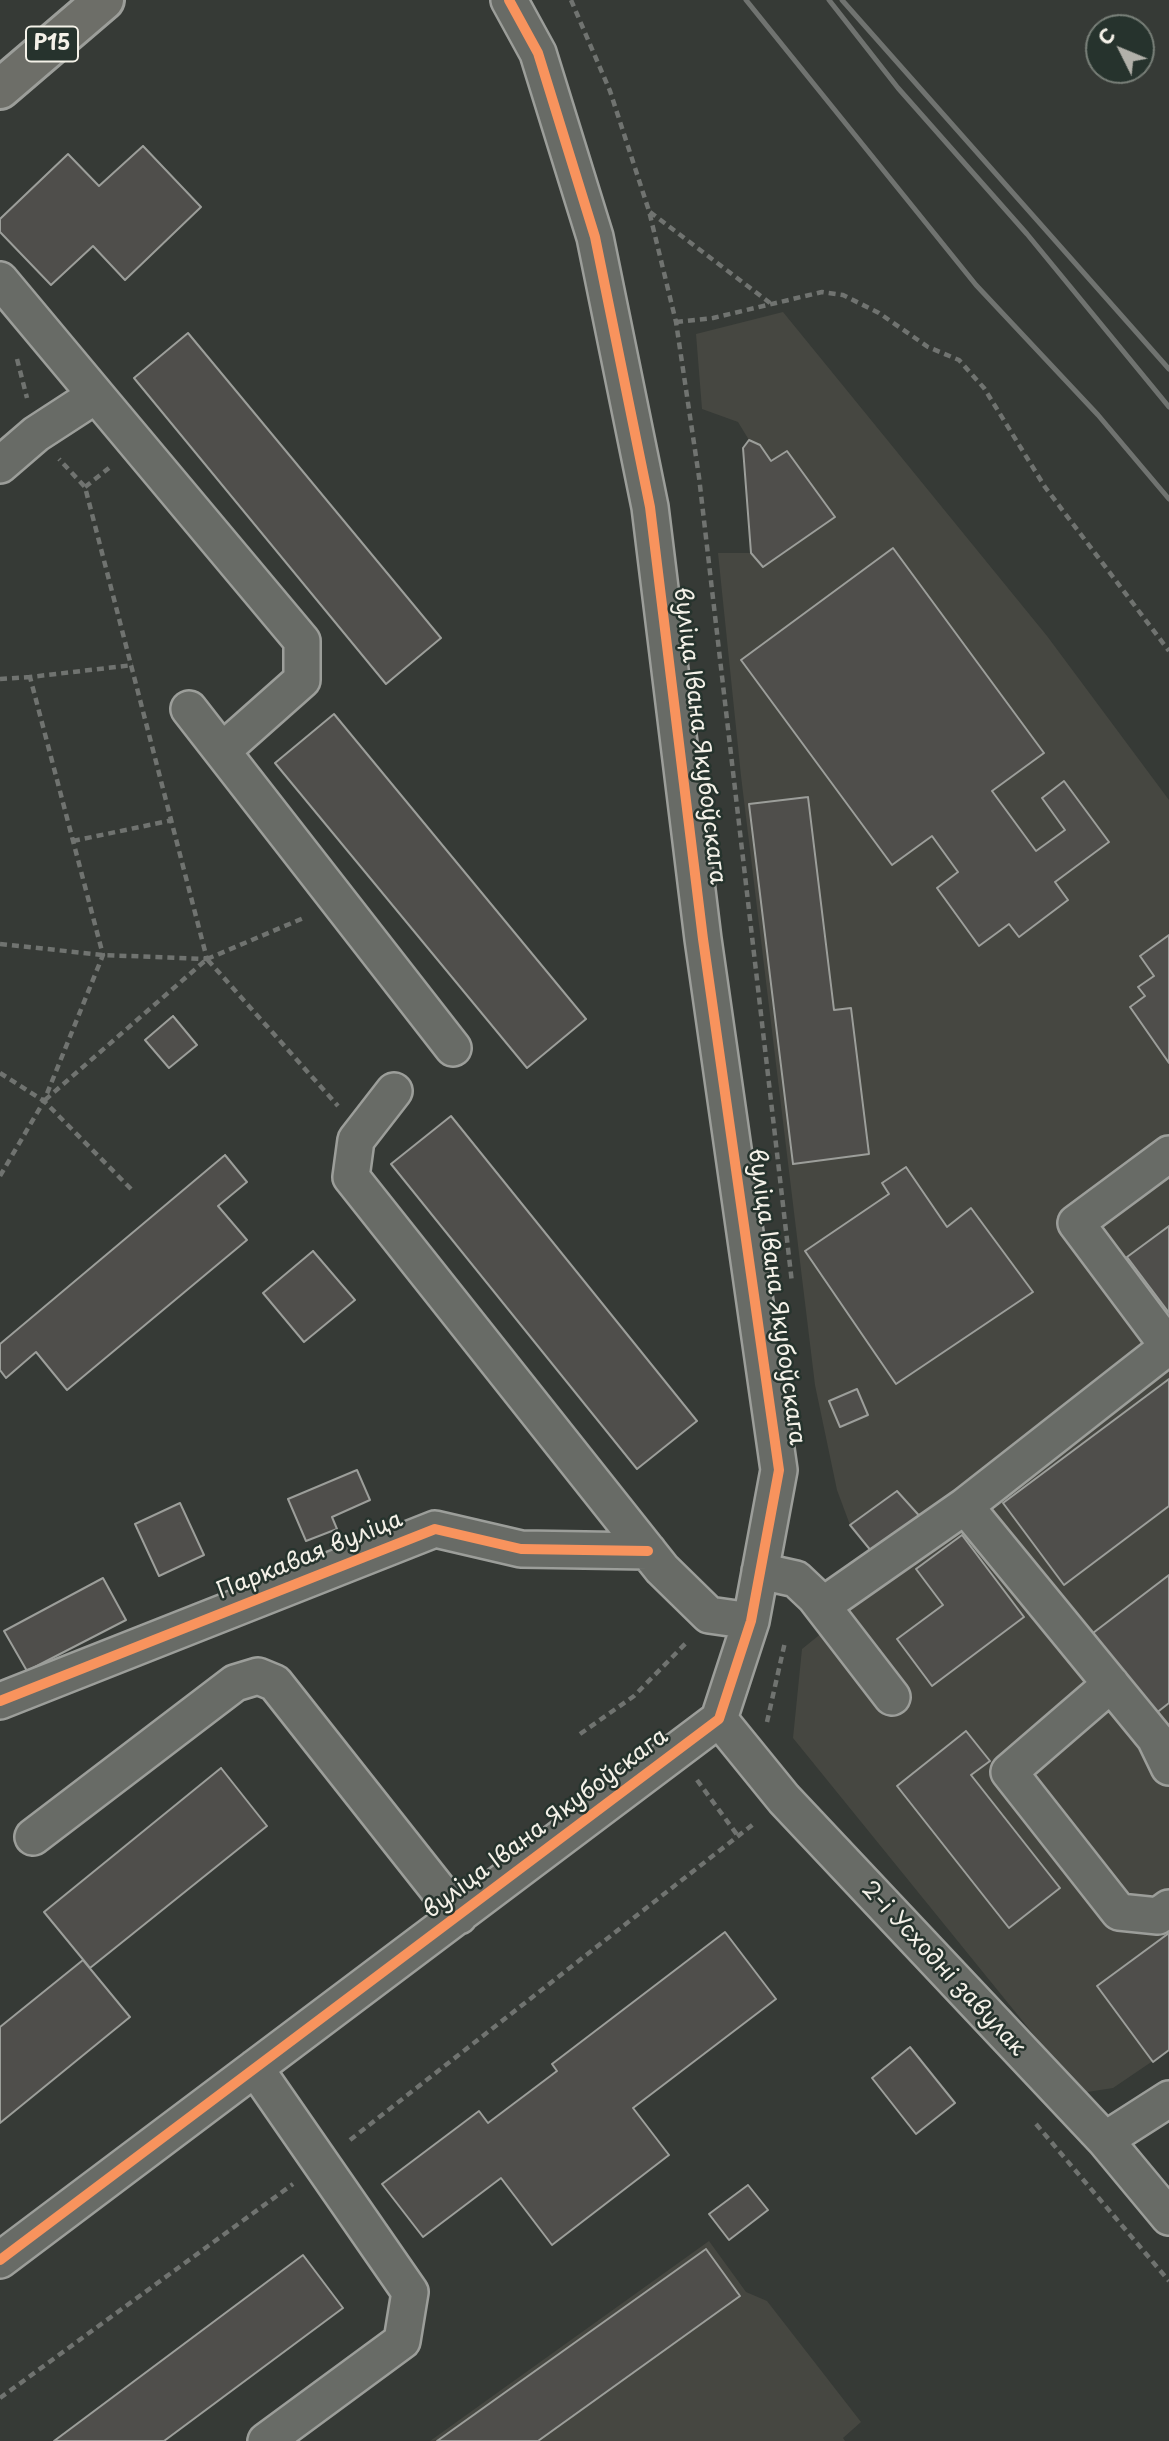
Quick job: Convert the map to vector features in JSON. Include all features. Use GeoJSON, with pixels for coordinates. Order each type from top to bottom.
{"type":"FeatureCollection","features":[{"type":"Feature","properties":{"kind":"main road","name":"Р15"},"geometry":{"type":"LineString","coordinates":[[0,89],[104,0]]}},
{"type":"Feature","properties":{"kind":"street","name":"вуліца Івана Якубоўскага"},"geometry":{"type":"LineString","coordinates":[[0,2260],[719,1719],[751,1621],[779,1471],[703,939],[650,507],[594,237],[538,53],[509,0]]}},
{"type":"Feature","properties":{"kind":"street"},"geometry":{"type":"LineString","coordinates":[[0,280],[302,641],[302,680],[222,751]]}},
{"type":"Feature","properties":{"kind":"street"},"geometry":{"type":"LineString","coordinates":[[0,465],[36,434],[96,395]]}},
{"type":"Feature","properties":{"kind":"street"},"geometry":{"type":"LineString","coordinates":[[189,709],[453,1048]]}},
{"type":"Feature","properties":{"kind":"street"},"geometry":{"type":"LineString","coordinates":[[394,1091],[356,1140],[351,1177],[648,1551],[709,1615],[751,1621]]}},
{"type":"Feature","properties":{"kind":"street"},"geometry":{"type":"LineString","coordinates":[[822,1606],[965,1506],[1169,1346],[1076,1223],[1169,1154]]}},
{"type":"Feature","properties":{"kind":"street"},"geometry":{"type":"LineString","coordinates":[[965,1506],[1155,1738],[1168,1760]]}},
{"type":"Feature","properties":{"kind":"street","name":"Паркавая вуліца"},"geometry":{"type":"LineString","coordinates":[[0,1701],[435,1529],[521,1549],[648,1551]]}},
{"type":"Feature","properties":{"kind":"street"},"geometry":{"type":"LineString","coordinates":[[760,1571],[796,1579],[822,1606],[892,1697]]}},
{"type":"Feature","properties":{"kind":"street"},"geometry":{"type":"LineString","coordinates":[[33,1837],[235,1683],[258,1676],[275,1683],[459,1916]]}},
{"type":"Feature","properties":{"kind":"street"},"geometry":{"type":"LineString","coordinates":[[1111,1685],[1009,1772],[1119,1912],[1158,1916],[1169,1908]]}},
{"type":"Feature","properties":{"kind":"street","name":"2-і Усходні завулак"},"geometry":{"type":"LineString","coordinates":[[719,1719],[785,1799],[1105,2140],[1169,2217]]}},
{"type":"Feature","properties":{"kind":"street"},"geometry":{"type":"LineString","coordinates":[[255,2068],[411,2292],[402,2341],[266,2441]]}},
{"type":"Feature","properties":{"kind":"street"},"geometry":{"type":"LineString","coordinates":[[1105,2140],[1169,2099]]}},
{"type":"Feature","properties":{"kind":"path"},"geometry":{"type":"LineString","coordinates":[[649,211],[770,303]]}},
{"type":"Feature","properties":{"kind":"path"},"geometry":{"type":"LineString","coordinates":[[676,322],[713,318],[822,292],[843,295],[879,313],[928,348],[958,360],[984,388],[1045,487],[1169,651]]}},
{"type":"Feature","properties":{"kind":"path"},"geometry":{"type":"LineString","coordinates":[[15,348],[36,434],[85,487],[208,959],[334,1098],[356,1140]]}},
{"type":"Feature","properties":{"kind":"path"},"geometry":{"type":"LineString","coordinates":[[0,679],[133,665]]}},
{"type":"Feature","properties":{"kind":"path"},"geometry":{"type":"LineString","coordinates":[[0,1176],[44,1101],[103,955],[30,677]]}},
{"type":"Feature","properties":{"kind":"path"},"geometry":{"type":"LineString","coordinates":[[73,841],[173,820]]}},
{"type":"Feature","properties":{"kind":"path"},"geometry":{"type":"LineString","coordinates":[[44,1101],[208,959],[340,903]]}},
{"type":"Feature","properties":{"kind":"path"},"geometry":{"type":"LineString","coordinates":[[0,944],[103,955],[208,959]]}},
{"type":"Feature","properties":{"kind":"path"},"geometry":{"type":"LineString","coordinates":[[0,1073],[44,1101],[131,1189]]}},
{"type":"Feature","properties":{"kind":"path"},"geometry":{"type":"LineString","coordinates":[[695,1777],[738,1836]]}},
{"type":"Feature","properties":{"kind":"path"},"geometry":{"type":"LineString","coordinates":[[0,2398],[321,2163],[785,1799]]}},
{"type":"Feature","properties":{"kind":"shaded area"},"geometry":{"type":"Polygon","coordinates":[[[783,312],[1047,636],[1169,800],[1169,2050],[1113,2088],[1081,2093],[793,1738],[802,1649],[891,1577],[850,1525],[837,1490],[815,1385],[741,776],[718,553],[751,553],[787,451],[771,461],[749,440],[738,422],[702,409],[696,334],[783,312]]]}},
{"type":"Feature","properties":{"kind":"shaded area"},"geometry":{"type":"Polygon","coordinates":[[[709,2241],[746,2292],[767,2301],[861,2422],[843,2438],[845,2441],[430,2441],[709,2241]]]}},
{"type":"Feature","properties":{"kind":"building"},"geometry":{"type":"Polygon","coordinates":[[[143,146],[201,207],[125,280],[93,246],[51,285],[0,232],[0,219],[68,154],[99,186],[143,146]]]}},
{"type":"Feature","properties":{"kind":"building"},"geometry":{"type":"Polygon","coordinates":[[[188,333],[441,638],[386,684],[134,378],[188,333]]]}},
{"type":"Feature","properties":{"kind":"building"},"geometry":{"type":"Polygon","coordinates":[[[749,440],[760,445],[771,461],[787,451],[835,517],[763,567],[751,553],[743,448],[749,440]]]}},
{"type":"Feature","properties":{"kind":"building"},"geometry":{"type":"Polygon","coordinates":[[[893,548],[1044,753],[992,791],[1036,851],[1065,830],[1042,798],[1064,781],[1109,842],[1055,882],[1068,900],[1019,937],[1009,924],[979,946],[937,888],[958,872],[932,836],[892,865],[741,660],[893,548]]]}},
{"type":"Feature","properties":{"kind":"building"},"geometry":{"type":"Polygon","coordinates":[[[334,714],[586,1019],[527,1068],[275,763],[334,714]]]}},
{"type":"Feature","properties":{"kind":"building"},"geometry":{"type":"Polygon","coordinates":[[[808,797],[834,1010],[851,1008],[869,1154],[793,1164],[749,804],[808,797]]]}},
{"type":"Feature","properties":{"kind":"building"},"geometry":{"type":"Polygon","coordinates":[[[1169,935],[1169,1063],[1130,1007],[1145,996],[1138,987],[1154,976],[1140,956],[1169,935]]]}},
{"type":"Feature","properties":{"kind":"building"},"geometry":{"type":"Polygon","coordinates":[[[173,1016],[197,1045],[169,1068],[145,1040],[173,1016]]]}},
{"type":"Feature","properties":{"kind":"building"},"geometry":{"type":"Polygon","coordinates":[[[451,1116],[697,1421],[637,1469],[391,1164],[451,1116]]]}},
{"type":"Feature","properties":{"kind":"building"},"geometry":{"type":"Polygon","coordinates":[[[225,1155],[247,1182],[218,1206],[247,1240],[67,1390],[36,1352],[6,1378],[0,1370],[0,1344],[225,1155]]]}},
{"type":"Feature","properties":{"kind":"building"},"geometry":{"type":"Polygon","coordinates":[[[906,1167],[947,1227],[971,1208],[1033,1292],[896,1384],[805,1251],[889,1194],[882,1183],[906,1167]]]}},
{"type":"Feature","properties":{"kind":"building"},"geometry":{"type":"Polygon","coordinates":[[[1169,1226],[1169,1313],[1127,1257],[1169,1226]]]}},
{"type":"Feature","properties":{"kind":"building"},"geometry":{"type":"Polygon","coordinates":[[[313,1251],[355,1300],[304,1342],[263,1293],[313,1251]]]}},
{"type":"Feature","properties":{"kind":"building"},"geometry":{"type":"Polygon","coordinates":[[[1169,1379],[1169,1506],[1064,1585],[1003,1503],[1169,1379]]]}},
{"type":"Feature","properties":{"kind":"building"},"geometry":{"type":"Polygon","coordinates":[[[857,1389],[868,1415],[840,1427],[829,1401],[857,1389]]]}},
{"type":"Feature","properties":{"kind":"building"},"geometry":{"type":"Polygon","coordinates":[[[357,1470],[370,1500],[332,1517],[337,1529],[306,1541],[288,1499],[357,1470]]]}},
{"type":"Feature","properties":{"kind":"building"},"geometry":{"type":"Polygon","coordinates":[[[897,1491],[924,1521],[876,1557],[850,1525],[897,1491]]]}},
{"type":"Feature","properties":{"kind":"building"},"geometry":{"type":"Polygon","coordinates":[[[180,1503],[204,1555],[159,1576],[135,1524],[180,1503]]]}},
{"type":"Feature","properties":{"kind":"building"},"geometry":{"type":"Polygon","coordinates":[[[962,1535],[1024,1617],[932,1686],[897,1639],[943,1605],[916,1569],[962,1535]]]}},
{"type":"Feature","properties":{"kind":"building"},"geometry":{"type":"Polygon","coordinates":[[[1169,1575],[1169,1703],[1155,1714],[1093,1633],[1169,1575]]]}},
{"type":"Feature","properties":{"kind":"building"},"geometry":{"type":"Polygon","coordinates":[[[103,1578],[126,1620],[27,1671],[4,1631],[103,1578]]]}},
{"type":"Feature","properties":{"kind":"building"},"geometry":{"type":"Polygon","coordinates":[[[966,1731],[990,1761],[971,1775],[1060,1888],[1009,1928],[897,1786],[966,1731]]]}},
{"type":"Feature","properties":{"kind":"building"},"geometry":{"type":"Polygon","coordinates":[[[221,1768],[267,1826],[90,1968],[44,1912],[221,1768]]]}},
{"type":"Feature","properties":{"kind":"building"},"geometry":{"type":"Polygon","coordinates":[[[725,1932],[776,1999],[633,2108],[669,2155],[552,2245],[501,2178],[423,2237],[382,2184],[479,2111],[488,2123],[557,2071],[552,2064],[725,1932]]]}},
{"type":"Feature","properties":{"kind":"building"},"geometry":{"type":"Polygon","coordinates":[[[1169,1933],[1169,2050],[1153,2062],[1097,1986],[1169,1933]]]}},
{"type":"Feature","properties":{"kind":"building"},"geometry":{"type":"Polygon","coordinates":[[[83,1960],[130,2017],[0,2123],[0,2027],[83,1960]]]}},
{"type":"Feature","properties":{"kind":"building"},"geometry":{"type":"Polygon","coordinates":[[[910,2047],[955,2103],[916,2134],[872,2078],[910,2047]]]}},
{"type":"Feature","properties":{"kind":"building"},"geometry":{"type":"Polygon","coordinates":[[[748,2185],[768,2210],[729,2240],[709,2214],[748,2185]]]}},
{"type":"Feature","properties":{"kind":"building"},"geometry":{"type":"Polygon","coordinates":[[[706,2249],[740,2296],[538,2441],[437,2441],[706,2249]]]}},
{"type":"Feature","properties":{"kind":"building"},"geometry":{"type":"Polygon","coordinates":[[[303,2255],[343,2308],[164,2441],[54,2441],[303,2255]]]}},
{"type":"Feature","properties":{"kind":"railway"},"geometry":{"type":"LineString","coordinates":[[746,0],[976,285],[1098,415],[1169,499]]}},
{"type":"Feature","properties":{"kind":"railway"},"geometry":{"type":"LineString","coordinates":[[829,0],[898,88],[1027,234],[1169,407]]}},
{"type":"Feature","properties":{"kind":"railway"},"geometry":{"type":"LineString","coordinates":[[842,0],[1169,369]]}},
{"type":"Feature","properties":{"kind":"cycle path"},"geometry":{"type":"LineString","coordinates":[[0,2260],[719,1719],[751,1621],[779,1470],[703,939],[650,507],[595,237],[538,53],[509,0]]}},
{"type":"Feature","properties":{"kind":"cycle path"},"geometry":{"type":"LineString","coordinates":[[0,1701],[435,1529],[521,1549],[648,1551]]}}]}
